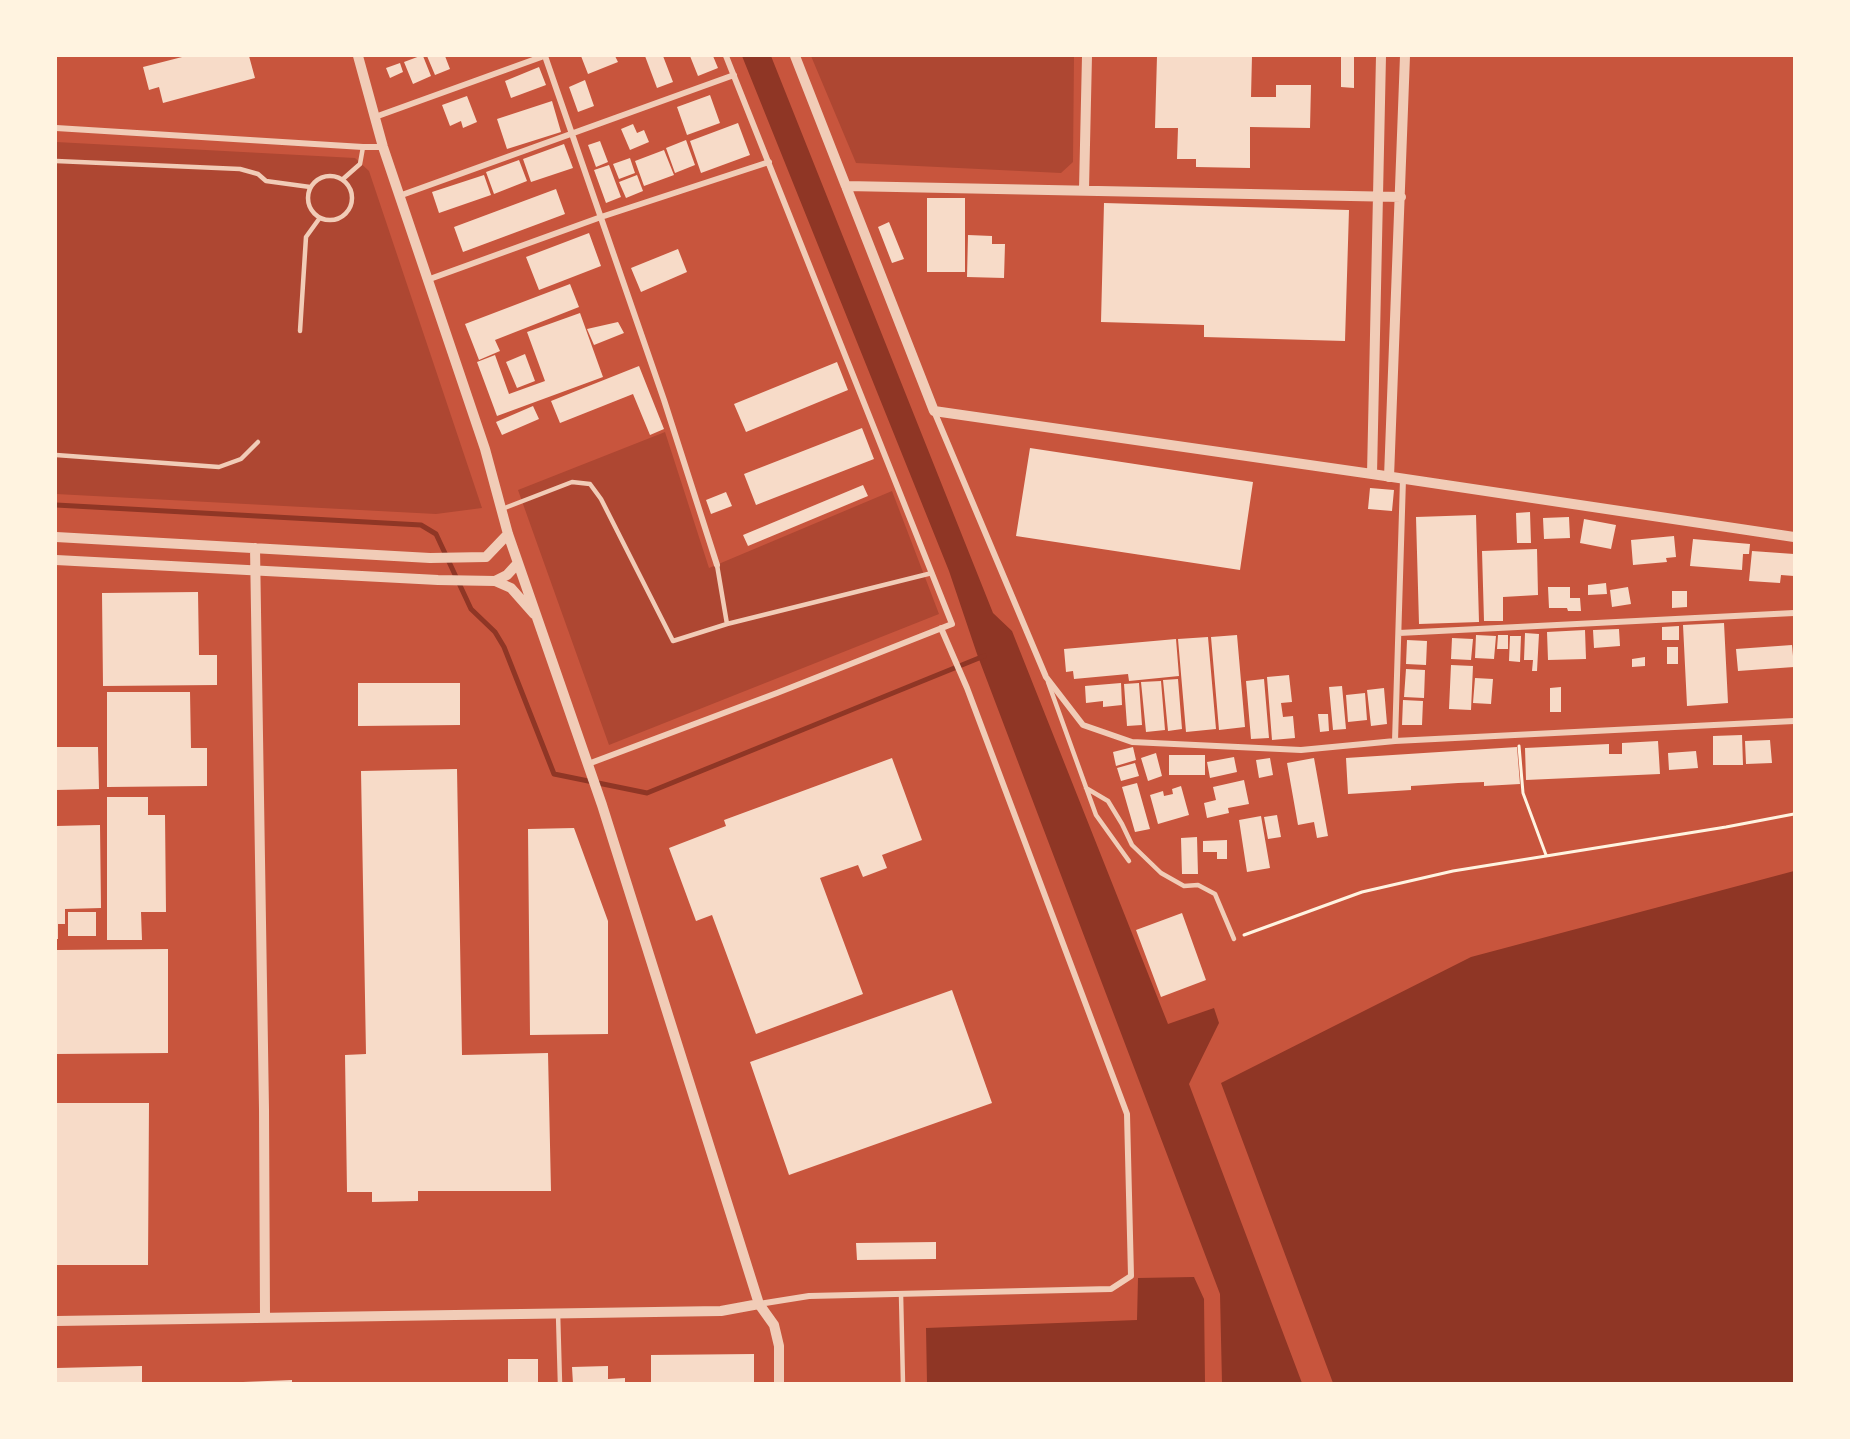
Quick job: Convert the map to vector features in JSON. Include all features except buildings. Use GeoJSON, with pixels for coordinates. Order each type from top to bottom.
{"type":"FeatureCollection","features":[{"type":"Feature","properties":{"kind":"street"},"geometry":{"type":"LineString","coordinates":[[358,56],[382,147],[485,449],[508,534],[602,806],[759,1304],[774,1325],[779,1346],[779,1383]]}},
{"type":"Feature","properties":{"kind":"street"},"geometry":{"type":"LineString","coordinates":[[375,117],[545,56],[664,400],[717,565]]}},
{"type":"Feature","properties":{"kind":"street"},"geometry":{"type":"LineString","coordinates":[[588,764],[952,624],[726,56]]}},
{"type":"Feature","properties":{"kind":"street"},"geometry":{"type":"LineString","coordinates":[[795,56],[934,411],[1046,677],[1083,725],[1132,742],[1301,750],[1395,741],[1794,721]]}},
{"type":"Feature","properties":{"kind":"street"},"geometry":{"type":"LineString","coordinates":[[1084,189],[1087,56]]}},
{"type":"Feature","properties":{"kind":"street"},"geometry":{"type":"LineString","coordinates":[[1372,474],[1381,56]]}},
{"type":"Feature","properties":{"kind":"street"},"geometry":{"type":"LineString","coordinates":[[1389,477],[1405,56]]}},
{"type":"Feature","properties":{"kind":"street"},"geometry":{"type":"LineString","coordinates":[[399,196],[734,75]]}},
{"type":"Feature","properties":{"kind":"street"},"geometry":{"type":"LineString","coordinates":[[56,128],[382,147]]}},
{"type":"Feature","properties":{"kind":"street"},"geometry":{"type":"LineString","coordinates":[[428,280],[601,217],[769,162]]}},
{"type":"Feature","properties":{"kind":"street"},"geometry":{"type":"LineString","coordinates":[[846,186],[1401,197]]}},
{"type":"Feature","properties":{"kind":"street"},"geometry":{"type":"LineString","coordinates":[[934,411],[1794,537]]}},
{"type":"Feature","properties":{"kind":"street"},"geometry":{"type":"LineString","coordinates":[[1395,741],[1403,479]]}},
{"type":"Feature","properties":{"kind":"street"},"geometry":{"type":"LineString","coordinates":[[56,537],[430,558],[486,557],[508,534]]}},
{"type":"Feature","properties":{"kind":"street"},"geometry":{"type":"LineString","coordinates":[[255,548],[264,1109],[264,1317]]}},
{"type":"Feature","properties":{"kind":"street"},"geometry":{"type":"LineString","coordinates":[[56,560],[495,581],[511,588],[538,619]]}},
{"type":"Feature","properties":{"kind":"street"},"geometry":{"type":"LineString","coordinates":[[495,581],[507,575],[518,563]]}},
{"type":"Feature","properties":{"kind":"street"},"geometry":{"type":"LineString","coordinates":[[1399,633],[1794,613]]}},
{"type":"Feature","properties":{"kind":"street"},"geometry":{"type":"LineString","coordinates":[[56,1321],[721,1311],[809,1296],[1111,1289],[1131,1276],[1127,1114],[967,688],[941,628]]}},
{"type":"Feature","properties":{"kind":"lane"},"geometry":{"type":"LineString","coordinates":[[343,179],[360,164],[363,147]]}},
{"type":"Feature","properties":{"kind":"lane"},"geometry":{"type":"LineString","coordinates":[[56,161],[240,169],[258,174],[266,181],[310,187]]}},
{"type":"Feature","properties":{"kind":"lane"},"geometry":{"type":"LineString","coordinates":[[331,176],[343,179],[351,190],[352,204],[345,216],[332,221],[319,219],[308,205],[310,187],[319,178],[331,176]]}},
{"type":"Feature","properties":{"kind":"lane"},"geometry":{"type":"LineString","coordinates":[[300,331],[306,237],[319,219]]}},
{"type":"Feature","properties":{"kind":"lane"},"geometry":{"type":"LineString","coordinates":[[56,455],[219,467],[241,459],[258,442]]}},
{"type":"Feature","properties":{"kind":"lane"},"geometry":{"type":"LineString","coordinates":[[502,509],[572,482],[590,484],[601,499],[673,641],[727,624],[932,573]]}},
{"type":"Feature","properties":{"kind":"lane"},"geometry":{"type":"LineString","coordinates":[[717,565],[727,624]]}},
{"type":"Feature","properties":{"kind":"lane"},"geometry":{"type":"LineString","coordinates":[[1046,677],[1096,815],[1129,861]]}},
{"type":"Feature","properties":{"kind":"lane"},"geometry":{"type":"LineString","coordinates":[[1086,788],[1108,801],[1132,845],[1161,873],[1184,886],[1198,885],[1215,894],[1234,939]]}},
{"type":"Feature","properties":{"kind":"lane"},"geometry":{"type":"LineString","coordinates":[[901,1294],[903,1383]]}},
{"type":"Feature","properties":{"kind":"lane"},"geometry":{"type":"LineString","coordinates":[[558,1313],[560,1383]]}},
{"type":"Feature","properties":{"kind":"path"},"geometry":{"type":"LineString","coordinates":[[1519,735],[1523,793],[1546,855]]}},
{"type":"Feature","properties":{"kind":"path"},"geometry":{"type":"LineString","coordinates":[[1234,939],[1362,892],[1453,871],[1794,814]]}},
{"type":"Feature","properties":{"kind":"shaded area"},"geometry":{"type":"Polygon","coordinates":[[[742,56],[771,56],[993,613],[1012,631],[1168,1024],[1214,1008],[1219,1023],[1189,1084],[1302,1383],[1222,1383],[1220,1294],[977,654],[949,571],[742,56]]]}},
{"type":"Feature","properties":{"kind":"shaded area"},"geometry":{"type":"Polygon","coordinates":[[[811,56],[1074,56],[1073,162],[1061,173],[856,163],[811,56]]]}},
{"type":"Feature","properties":{"kind":"shaded area"},"geometry":{"type":"Polygon","coordinates":[[[56,142],[355,158],[369,171],[482,508],[436,514],[56,494],[56,142]]]}},
{"type":"Feature","properties":{"kind":"shaded area"},"geometry":{"type":"Polygon","coordinates":[[[665,432],[709,568],[892,491],[939,614],[609,745],[518,490],[665,432]]]}},
{"type":"Feature","properties":{"kind":"shaded area"},"geometry":{"type":"Polygon","coordinates":[[[1794,871],[1794,1383],[1333,1383],[1221,1083],[1471,957],[1794,871]]]}},
{"type":"Feature","properties":{"kind":"shaded area"},"geometry":{"type":"Polygon","coordinates":[[[1194,1277],[1204,1299],[1205,1383],[927,1383],[926,1328],[1137,1320],[1138,1278],[1194,1277]]]}},
{"type":"Feature","properties":{"kind":"waterway"},"geometry":{"type":"LineString","coordinates":[[56,505],[421,525],[436,534],[471,609],[495,632],[504,647],[554,774],[647,793],[984,656]]}}]}
